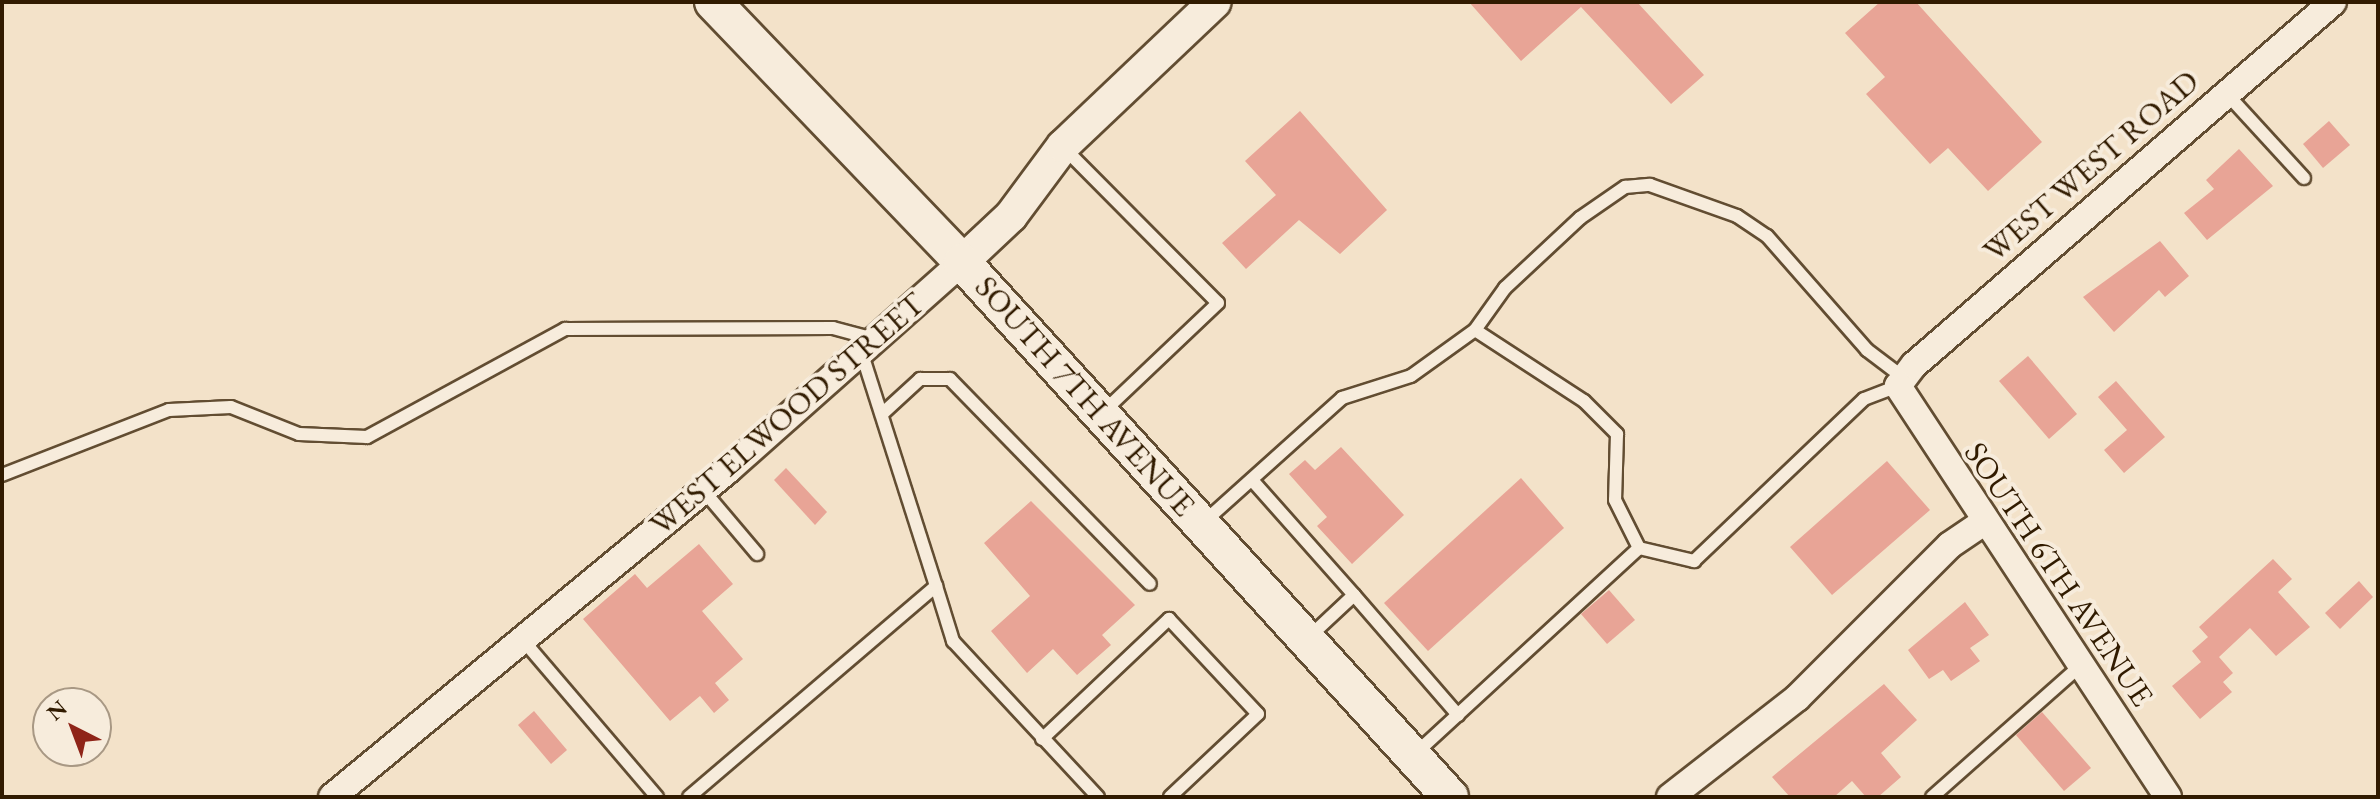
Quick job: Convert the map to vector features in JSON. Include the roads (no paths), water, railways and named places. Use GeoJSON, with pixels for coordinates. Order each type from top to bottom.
{"type":"FeatureCollection","features":[{"type":"Feature","properties":{"kind":"main road","name":"SOUTH 7TH AVENUE"},"geometry":{"type":"LineString","coordinates":[[713,2],[962,262],[1450,797]]}},
{"type":"Feature","properties":{"kind":"street","name":"WEST ELWOOD STREET"},"geometry":{"type":"LineString","coordinates":[[332,797],[703,490],[962,262],[1011,216],[1063,146],[1215,2]]}},
{"type":"Feature","properties":{"kind":"street","name":"WEST WEST ROAD"},"geometry":{"type":"LineString","coordinates":[[1901,382],[2333,2]]}},
{"type":"Feature","properties":{"kind":"street","name":"SOUTH 6TH AVENUE"},"geometry":{"type":"LineString","coordinates":[[1901,382],[1984,522],[2168,797]]}},
{"type":"Feature","properties":{"kind":"street"},"geometry":{"type":"LineString","coordinates":[[1670,797],[1797,698],[1950,545],[1984,522]]}},
{"type":"Feature","properties":{"kind":"lane"},"geometry":{"type":"LineString","coordinates":[[2227,94],[2304,178]]}},
{"type":"Feature","properties":{"kind":"lane"},"geometry":{"type":"LineString","coordinates":[[1063,146],[1218,303],[1101,414]]}},
{"type":"Feature","properties":{"kind":"lane"},"geometry":{"type":"LineString","coordinates":[[1202,524],[1342,398],[1411,376],[1475,330],[1505,288],[1580,218],[1625,187],[1650,185],[1737,216],[1767,236],[1867,350],[1901,382],[1864,399],[1694,561],[1639,548]]}},
{"type":"Feature","properties":{"kind":"lane"},"geometry":{"type":"LineString","coordinates":[[2,475],[169,410],[231,407],[299,434],[367,437],[565,329],[833,328],[868,345],[882,414],[953,641],[1098,797]]}},
{"type":"Feature","properties":{"kind":"lane"},"geometry":{"type":"LineString","coordinates":[[1475,330],[1584,401],[1617,434],[1615,500],[1639,548]]}},
{"type":"Feature","properties":{"kind":"lane"},"geometry":{"type":"LineString","coordinates":[[882,414],[920,379],[950,379],[1150,584]]}},
{"type":"Feature","properties":{"kind":"lane"},"geometry":{"type":"LineString","coordinates":[[1252,480],[1458,715]]}},
{"type":"Feature","properties":{"kind":"lane"},"geometry":{"type":"LineString","coordinates":[[703,490],[757,554]]}},
{"type":"Feature","properties":{"kind":"lane"},"geometry":{"type":"LineString","coordinates":[[1413,756],[1639,548]]}},
{"type":"Feature","properties":{"kind":"lane"},"geometry":{"type":"LineString","coordinates":[[689,797],[936,586]]}},
{"type":"Feature","properties":{"kind":"lane"},"geometry":{"type":"LineString","coordinates":[[1306,639],[1354,595]]}},
{"type":"Feature","properties":{"kind":"lane"},"geometry":{"type":"LineString","coordinates":[[1042,739],[1169,619],[1258,714],[1170,797]]}},
{"type":"Feature","properties":{"kind":"lane"},"geometry":{"type":"LineString","coordinates":[[522,639],[657,797]]}},
{"type":"Feature","properties":{"kind":"lane"},"geometry":{"type":"LineString","coordinates":[[1932,797],[2080,666]]}}]}
